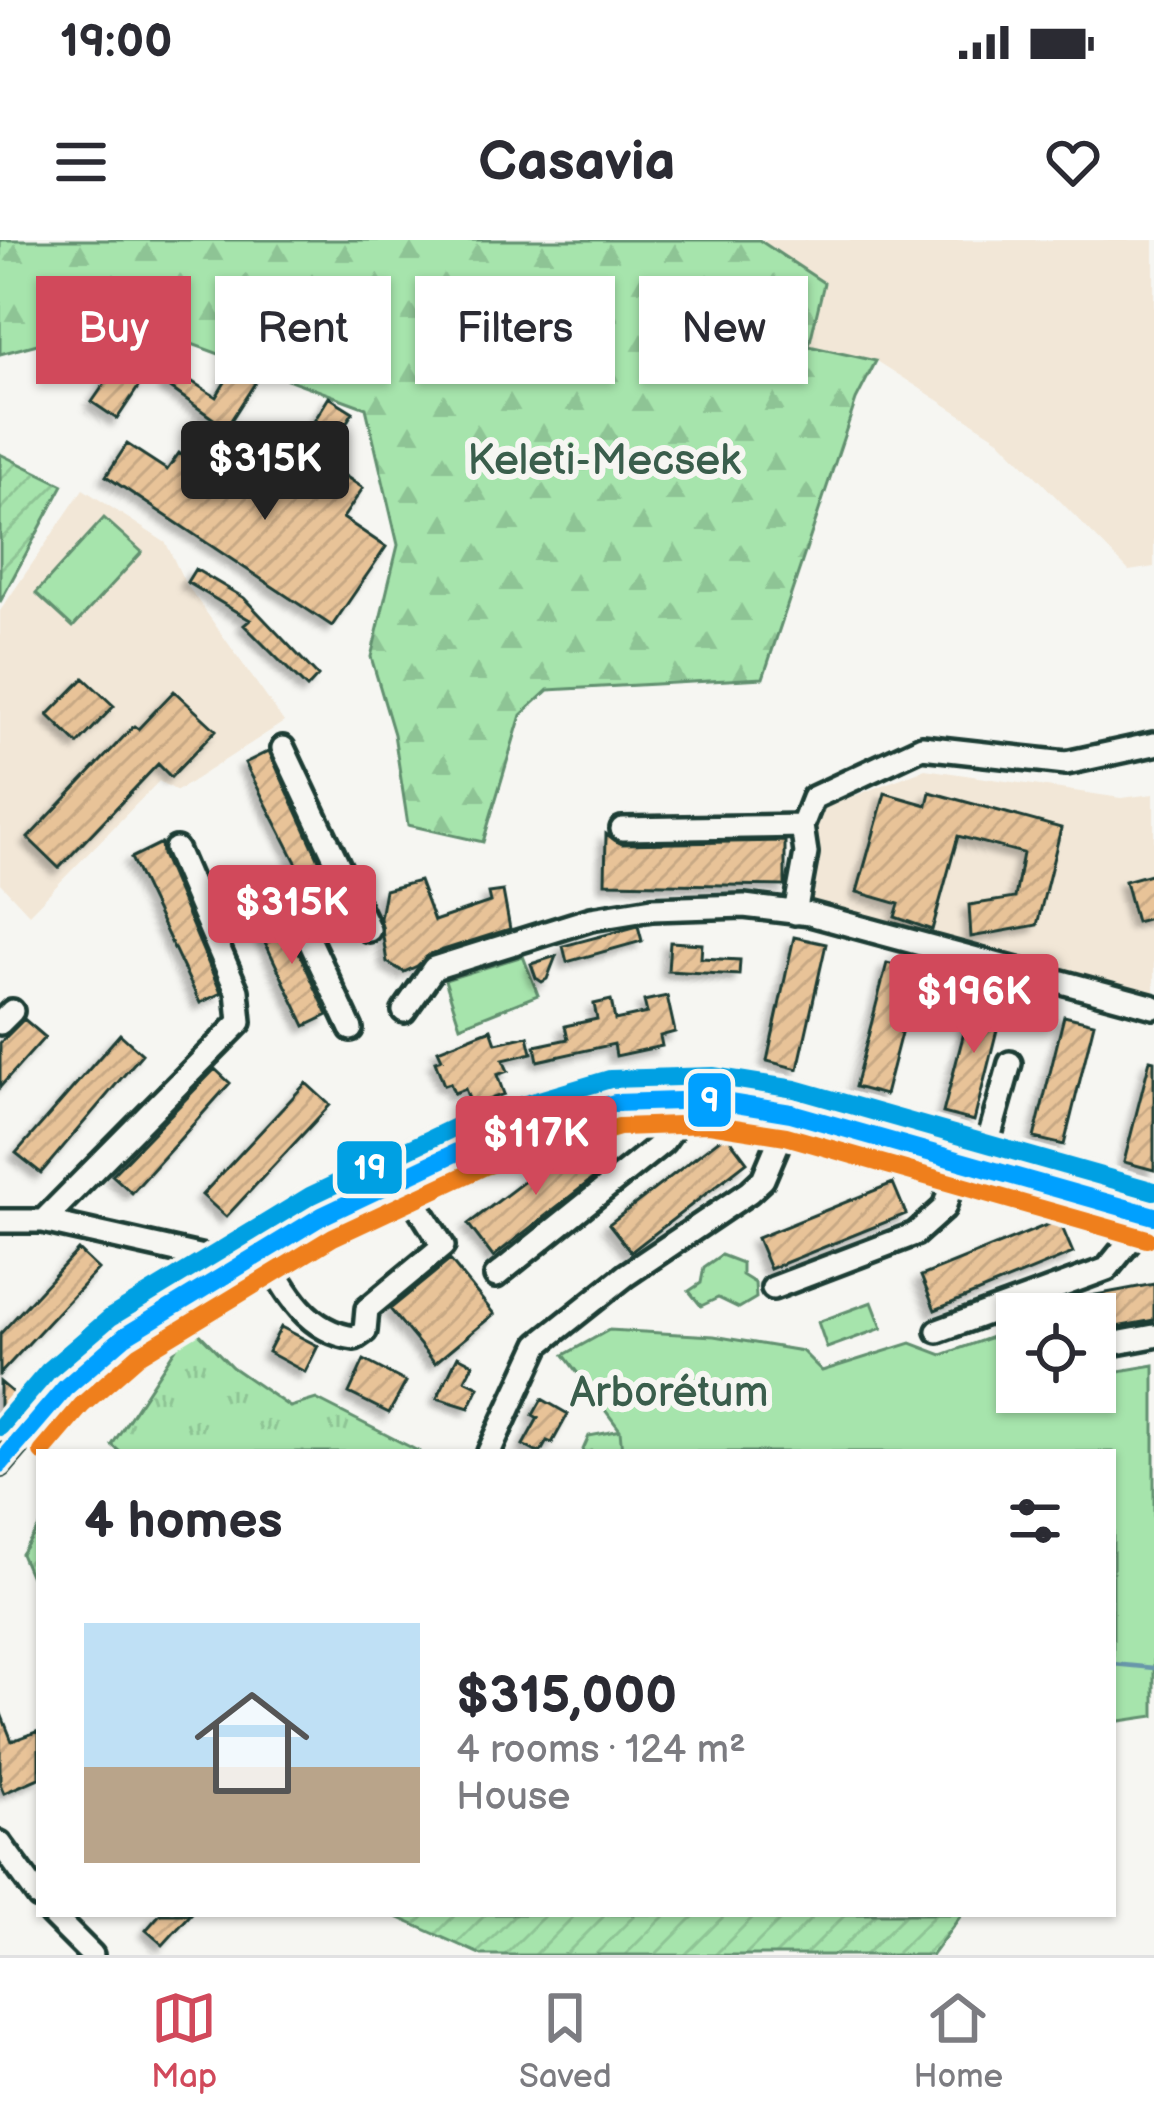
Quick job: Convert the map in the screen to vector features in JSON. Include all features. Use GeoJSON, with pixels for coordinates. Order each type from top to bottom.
{"type":"FeatureCollection","features":[{"type":"Feature","properties":{"kind":"street"},"geometry":{"type":"LineString","coordinates":[[795,913],[806,853],[802,826],[813,798],[922,747],[1066,763],[1154,744]]}},
{"type":"Feature","properties":{"kind":"street"},"geometry":{"type":"LineString","coordinates":[[284,748],[369,930]]}},
{"type":"Feature","properties":{"kind":"street"},"geometry":{"type":"LineString","coordinates":[[622,829],[802,826]]}},
{"type":"Feature","properties":{"kind":"street"},"geometry":{"type":"LineString","coordinates":[[43,1221],[240,1022],[237,991],[176,849]]}},
{"type":"Feature","properties":{"kind":"street"},"geometry":{"type":"LineString","coordinates":[[345,880],[294,908],[351,1029]]}},
{"type":"Feature","properties":{"kind":"street"},"geometry":{"type":"LineString","coordinates":[[404,1011],[434,968],[591,919],[652,909],[744,906],[795,913],[997,962],[1154,1007]]}},
{"type":"Feature","properties":{"kind":"street"},"geometry":{"type":"LineString","coordinates":[[773,1288],[915,1234],[944,1208],[970,1164],[1010,1063]]}},
{"type":"Feature","properties":{"kind":"street"},"geometry":{"type":"LineString","coordinates":[[496,1276],[663,1142],[673,1128],[670,1099]]}},
{"type":"Feature","properties":{"kind":"street"},"geometry":{"type":"LineString","coordinates":[[0,1464],[65,1388],[110,1349],[239,1264],[399,1176],[476,1143],[615,1102],[711,1100],[791,1113],[1146,1214],[1107,1269],[948,1328]]}},
{"type":"Feature","properties":{"kind":"street"},"geometry":{"type":"LineString","coordinates":[[490,1449],[539,1344],[626,1275],[763,1179],[791,1113]]}},
{"type":"Feature","properties":{"kind":"street"},"geometry":{"type":"LineString","coordinates":[[264,1250],[288,1296],[309,1319],[338,1336],[355,1338],[365,1331],[367,1309],[443,1246],[399,1176]]}},
{"type":"Feature","properties":{"kind":"street"},"geometry":{"type":"LineString","coordinates":[[0,1221],[43,1221],[239,1264]]}},
{"type":"Feature","properties":{"kind":"street"},"geometry":{"type":"LineString","coordinates":[[1116,1343],[1154,1336]]}},
{"type":"Feature","properties":{"kind":"street"},"geometry":{"type":"LineString","coordinates":[[0,1843],[36,1893]]}},
{"type":"Feature","properties":{"kind":"street"},"geometry":{"type":"LineString","coordinates":[[53,1917],[79,1951]]}},
{"type":"Feature","properties":{"kind":"shaded area"},"geometry":{"type":"Polygon","coordinates":[[[759,240],[1154,240],[1154,567],[1129,571],[999,439],[877,361],[808,346],[824,283],[759,240]]]}},
{"type":"Feature","properties":{"kind":"shaded area"},"geometry":{"type":"Polygon","coordinates":[[[83,489],[166,543],[184,581],[284,722],[177,791],[159,781],[29,914],[0,883],[0,611],[83,489]]]}},
{"type":"Feature","properties":{"kind":"shaded area"},"geometry":{"type":"Polygon","coordinates":[[[925,769],[1121,798],[1154,794],[1154,1007],[810,914],[813,798],[830,805],[925,769]]]}},
{"type":"Feature","properties":{"kind":"green space","name":"Keleti-Mecsek"},"geometry":{"type":"Polygon","coordinates":[[[0,240],[759,240],[824,283],[809,346],[876,361],[856,400],[763,678],[548,690],[521,715],[483,842],[408,825],[394,734],[371,657],[398,545],[366,408],[301,384],[391,384],[391,276],[215,276],[215,352],[191,344],[191,276],[36,276],[36,344],[0,354],[0,240]]]}},
{"type":"Feature","properties":{"kind":"green space"},"geometry":{"type":"Polygon","coordinates":[[[0,454],[63,485],[0,602],[0,454]]]}},
{"type":"Feature","properties":{"kind":"green space"},"geometry":{"type":"Polygon","coordinates":[[[104,518],[142,552],[73,627],[36,593],[104,518]]]}},
{"type":"Feature","properties":{"kind":"green space"},"geometry":{"type":"Polygon","coordinates":[[[523,956],[538,995],[460,1026],[445,980],[523,956]]]}},
{"type":"Feature","properties":{"kind":"green space"},"geometry":{"type":"Polygon","coordinates":[[[721,1255],[742,1263],[742,1275],[755,1283],[756,1298],[739,1308],[718,1298],[701,1306],[689,1291],[701,1283],[704,1267],[721,1255]]]}},
{"type":"Feature","properties":{"kind":"green space"},"geometry":{"type":"Polygon","coordinates":[[[872,1302],[882,1328],[827,1348],[818,1322],[872,1302]]]}},
{"type":"Feature","properties":{"kind":"green space"},"geometry":{"type":"Polygon","coordinates":[[[191,1325],[232,1367],[290,1407],[316,1399],[414,1449],[117,1449],[112,1445],[191,1325]]]}},
{"type":"Feature","properties":{"kind":"green space","name":"Arborétum"},"geometry":{"type":"Polygon","coordinates":[[[609,1330],[714,1336],[802,1351],[822,1371],[911,1343],[942,1355],[996,1336],[996,1413],[1116,1413],[1116,1371],[1154,1365],[1154,1716],[1116,1722],[1116,1449],[622,1449],[620,1430],[564,1355],[609,1330]]]}},
{"type":"Feature","properties":{"kind":"green space"},"geometry":{"type":"Polygon","coordinates":[[[621,1430],[622,1449],[583,1449],[589,1436],[621,1430]]]}},
{"type":"Feature","properties":{"kind":"green space"},"geometry":{"type":"Polygon","coordinates":[[[36,1532],[36,1589],[21,1554],[36,1532]]]}},
{"type":"Feature","properties":{"kind":"green space"},"geometry":{"type":"Polygon","coordinates":[[[397,1917],[960,1917],[932,1955],[482,1955],[397,1917]]]}},
{"type":"Feature","properties":{"kind":"building"},"geometry":{"type":"Polygon","coordinates":[[[191,381],[216,397],[224,384],[254,384],[226,428],[165,384],[191,381]]]}},
{"type":"Feature","properties":{"kind":"building"},"geometry":{"type":"Polygon","coordinates":[[[104,384],[140,384],[117,419],[92,402],[104,384]]]}},
{"type":"Feature","properties":{"kind":"building"},"geometry":{"type":"Polygon","coordinates":[[[329,397],[353,412],[337,438],[313,423],[329,397]]]}},
{"type":"Feature","properties":{"kind":"building"},"geometry":{"type":"Polygon","coordinates":[[[127,444],[167,470],[179,453],[219,479],[235,452],[275,478],[289,456],[332,484],[339,472],[363,488],[343,518],[386,547],[332,626],[106,476],[127,444]]]}},
{"type":"Feature","properties":{"kind":"building"},"geometry":{"type":"Polygon","coordinates":[[[195,569],[244,598],[318,676],[307,688],[244,625],[250,620],[187,582],[195,569]]]}},
{"type":"Feature","properties":{"kind":"building"},"geometry":{"type":"Polygon","coordinates":[[[84,678],[114,706],[78,744],[48,715],[84,678]]]}},
{"type":"Feature","properties":{"kind":"building"},"geometry":{"type":"Polygon","coordinates":[[[174,691],[216,730],[171,777],[158,764],[59,868],[28,838],[134,726],[138,729],[174,691]]]}},
{"type":"Feature","properties":{"kind":"building"},"geometry":{"type":"Polygon","coordinates":[[[269,751],[320,862],[301,872],[245,763],[269,751]]]}},
{"type":"Feature","properties":{"kind":"building"},"geometry":{"type":"Polygon","coordinates":[[[930,792],[1061,828],[1037,925],[971,937],[969,905],[1015,898],[1023,853],[958,836],[932,930],[895,917],[899,904],[857,892],[885,793],[927,805],[930,792]]]}},
{"type":"Feature","properties":{"kind":"building"},"geometry":{"type":"Polygon","coordinates":[[[606,834],[622,844],[785,841],[785,886],[605,883],[606,834]]]}},
{"type":"Feature","properties":{"kind":"building"},"geometry":{"type":"Polygon","coordinates":[[[161,843],[221,993],[200,1003],[131,858],[161,843]]]}},
{"type":"Feature","properties":{"kind":"building"},"geometry":{"type":"Polygon","coordinates":[[[1154,873],[1154,917],[1136,922],[1125,881],[1154,873]]]}},
{"type":"Feature","properties":{"kind":"building"},"geometry":{"type":"Polygon","coordinates":[[[419,881],[434,921],[490,902],[488,893],[503,891],[510,929],[430,954],[404,972],[387,962],[380,918],[385,890],[419,881]]]}},
{"type":"Feature","properties":{"kind":"building"},"geometry":{"type":"Polygon","coordinates":[[[279,909],[328,1015],[305,1026],[255,921],[279,909]]]}},
{"type":"Feature","properties":{"kind":"building"},"geometry":{"type":"Polygon","coordinates":[[[638,926],[642,941],[567,962],[563,946],[638,926]]]}},
{"type":"Feature","properties":{"kind":"building"},"geometry":{"type":"Polygon","coordinates":[[[794,937],[826,944],[798,1069],[767,1061],[794,937]]]}},
{"type":"Feature","properties":{"kind":"building"},"geometry":{"type":"Polygon","coordinates":[[[670,942],[702,944],[701,958],[740,960],[739,975],[668,971],[670,942]]]}},
{"type":"Feature","properties":{"kind":"building"},"geometry":{"type":"Polygon","coordinates":[[[556,956],[547,979],[536,978],[531,964],[556,956]]]}},
{"type":"Feature","properties":{"kind":"building"},"geometry":{"type":"Polygon","coordinates":[[[887,963],[917,971],[885,1095],[855,1087],[887,963]]]}},
{"type":"Feature","properties":{"kind":"building"},"geometry":{"type":"Polygon","coordinates":[[[975,990],[1005,998],[974,1121],[943,1113],[975,990]]]}},
{"type":"Feature","properties":{"kind":"building"},"geometry":{"type":"Polygon","coordinates":[[[667,996],[675,1032],[660,1036],[662,1046],[616,1056],[614,1044],[538,1061],[535,1046],[568,1039],[565,1026],[597,1019],[594,1004],[611,1000],[615,1020],[647,1013],[644,1001],[667,996]]]}},
{"type":"Feature","properties":{"kind":"building"},"geometry":{"type":"Polygon","coordinates":[[[1064,1016],[1094,1023],[1064,1145],[1034,1138],[1064,1016]]]}},
{"type":"Feature","properties":{"kind":"building"},"geometry":{"type":"Polygon","coordinates":[[[24,1019],[45,1037],[0,1087],[0,1043],[24,1019]]]}},
{"type":"Feature","properties":{"kind":"building"},"geometry":{"type":"Polygon","coordinates":[[[491,1029],[496,1043],[528,1036],[532,1053],[503,1060],[508,1071],[497,1075],[504,1094],[472,1106],[465,1089],[454,1093],[450,1083],[444,1085],[435,1061],[442,1059],[438,1050],[491,1029]]]}},
{"type":"Feature","properties":{"kind":"building"},"geometry":{"type":"Polygon","coordinates":[[[120,1034],[142,1054],[41,1173],[16,1153],[120,1034]]]}},
{"type":"Feature","properties":{"kind":"building"},"geometry":{"type":"Polygon","coordinates":[[[1150,1060],[1154,1061],[1154,1170],[1124,1162],[1150,1060]]]}},
{"type":"Feature","properties":{"kind":"building"},"geometry":{"type":"Polygon","coordinates":[[[215,1069],[230,1083],[132,1193],[112,1175],[215,1069]]]}},
{"type":"Feature","properties":{"kind":"building"},"geometry":{"type":"Polygon","coordinates":[[[306,1083],[330,1105],[226,1217],[202,1195],[306,1083]]]}},
{"type":"Feature","properties":{"kind":"building"},"geometry":{"type":"Polygon","coordinates":[[[726,1134],[747,1162],[631,1252],[609,1224],[726,1134]]]}},
{"type":"Feature","properties":{"kind":"building"},"geometry":{"type":"Polygon","coordinates":[[[580,1139],[604,1170],[493,1257],[468,1224],[580,1139]]]}},
{"type":"Feature","properties":{"kind":"building"},"geometry":{"type":"Polygon","coordinates":[[[893,1183],[906,1214],[770,1269],[757,1238],[893,1183]]]}},
{"type":"Feature","properties":{"kind":"building"},"geometry":{"type":"Polygon","coordinates":[[[1059,1220],[1073,1253],[935,1310],[921,1276],[1059,1220]]]}},
{"type":"Feature","properties":{"kind":"building"},"geometry":{"type":"Polygon","coordinates":[[[78,1250],[98,1269],[0,1374],[0,1334],[78,1250]]]}},
{"type":"Feature","properties":{"kind":"building"},"geometry":{"type":"Polygon","coordinates":[[[450,1260],[494,1314],[435,1363],[390,1309],[450,1260]]]}},
{"type":"Feature","properties":{"kind":"building"},"geometry":{"type":"Polygon","coordinates":[[[1154,1284],[1154,1320],[1116,1327],[1116,1293],[1106,1293],[1154,1284]]]}},
{"type":"Feature","properties":{"kind":"building"},"geometry":{"type":"Polygon","coordinates":[[[281,1327],[318,1346],[305,1372],[268,1352],[281,1327]]]}},
{"type":"Feature","properties":{"kind":"building"},"geometry":{"type":"Polygon","coordinates":[[[458,1356],[473,1364],[465,1380],[479,1387],[469,1408],[437,1398],[458,1356]]]}},
{"type":"Feature","properties":{"kind":"building"},"geometry":{"type":"Polygon","coordinates":[[[364,1360],[406,1382],[389,1413],[349,1393],[364,1360]]]}},
{"type":"Feature","properties":{"kind":"building"},"geometry":{"type":"Polygon","coordinates":[[[0,1382],[19,1398],[0,1419],[0,1382]]]}},
{"type":"Feature","properties":{"kind":"building"},"geometry":{"type":"Polygon","coordinates":[[[542,1399],[568,1414],[552,1443],[547,1441],[543,1449],[523,1445],[538,1418],[533,1415],[542,1399]]]}},
{"type":"Feature","properties":{"kind":"building"},"geometry":{"type":"Polygon","coordinates":[[[0,1711],[12,1741],[36,1732],[36,1779],[4,1793],[0,1711]]]}},
{"type":"Feature","properties":{"kind":"building"},"geometry":{"type":"Polygon","coordinates":[[[157,1917],[188,1917],[163,1945],[146,1930],[157,1917]]]}},
{"type":"Feature","properties":{"kind":"waterway"},"geometry":{"type":"LineString","coordinates":[[1116,1664],[1154,1668]]}},
{"type":"Feature","properties":{"kind":"transit line","name":"19"},"geometry":{"type":"LineString","coordinates":[[0,1427],[48,1371],[111,1317],[310,1196],[468,1121],[610,1079],[713,1076],[795,1089],[1154,1191]]}},
{"type":"Feature","properties":{"kind":"transit line","name":"9"},"geometry":{"type":"LineString","coordinates":[[0,1464],[65,1388],[125,1336],[322,1216],[476,1143],[615,1103],[711,1100],[791,1113],[1154,1216]]}},
{"type":"Feature","properties":{"kind":"transit line"},"geometry":{"type":"LineString","coordinates":[[45,1449],[82,1405],[139,1355],[333,1237],[485,1166],[619,1127],[709,1124],[786,1136],[1147,1239]]}}]}
